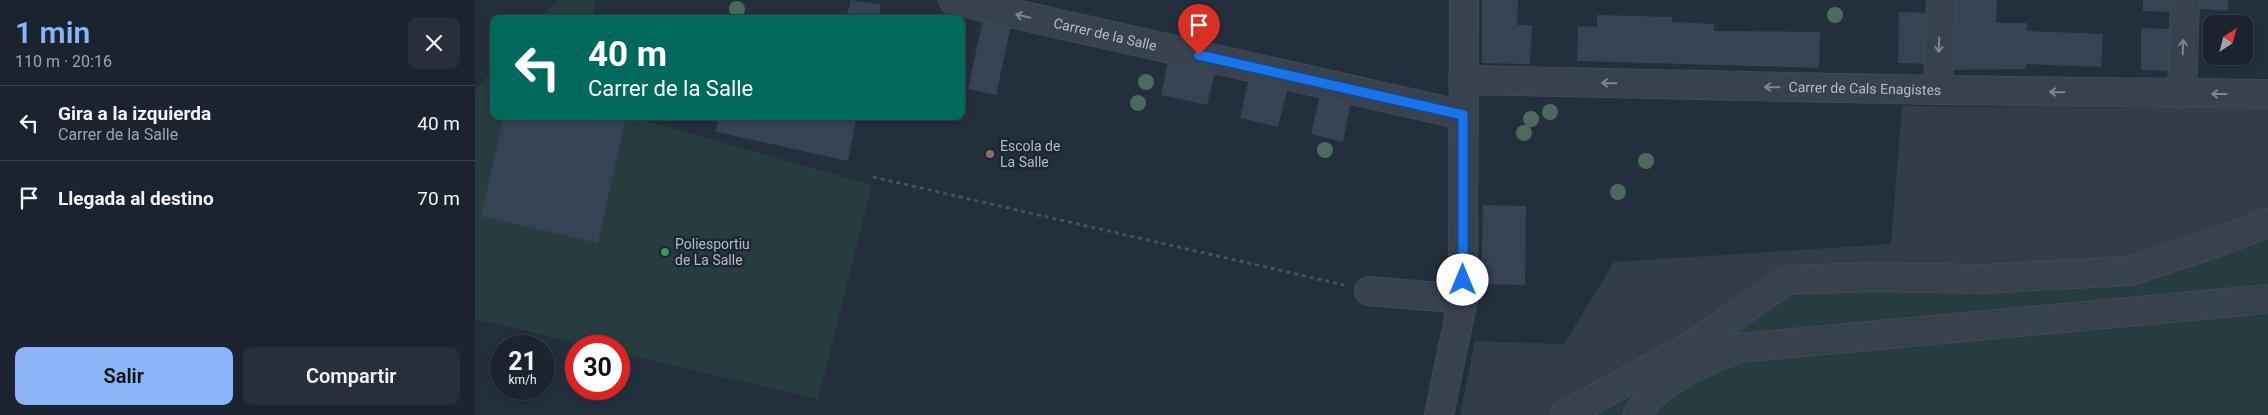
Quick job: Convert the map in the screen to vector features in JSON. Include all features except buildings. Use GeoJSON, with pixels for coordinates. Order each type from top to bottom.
{"type":"FeatureCollection","features":[{"type":"Feature","properties":{"kind":"street","name":"Carrer de la Salle"},"geometry":{"type":"LineString","coordinates":[[953,0],[1463,115]]}},
{"type":"Feature","properties":{"kind":"street"},"geometry":{"type":"LineString","coordinates":[[1439,415],[1463,299],[1464,0]]}},
{"type":"Feature","properties":{"kind":"street"},"geometry":{"type":"LineString","coordinates":[[1938,90],[1941,0]]}},
{"type":"Feature","properties":{"kind":"street"},"geometry":{"type":"LineString","coordinates":[[2181,94],[2185,0]]}},
{"type":"Feature","properties":{"kind":"street","name":"Carrer de Cals Enagistes"},"geometry":{"type":"LineString","coordinates":[[1463,80],[1938,90],[2268,94]]}},
{"type":"Feature","properties":{"kind":"street"},"geometry":{"type":"LineString","coordinates":[[1565,415],[1690,347],[1787,280],[1872,277],[1983,279],[2131,270],[2216,243],[2268,223]]}},
{"type":"Feature","properties":{"kind":"street"},"geometry":{"type":"LineString","coordinates":[[1369,291],[1463,299]]}},
{"type":"Feature","properties":{"kind":"street"},"geometry":{"type":"LineString","coordinates":[[1638,415],[1651,395],[1689,369],[1739,348],[2268,299]]}},
{"type":"Feature","properties":{"kind":"path"},"geometry":{"type":"LineString","coordinates":[[873,177],[1369,291]]}},
{"type":"Feature","properties":{"kind":"shaded area"},"geometry":{"type":"Polygon","coordinates":[[[1902,106],[2268,109],[2268,415],[1460,415],[1475,341],[1564,344],[1614,262],[1891,244],[1902,106]]]}},
{"type":"Feature","properties":{"kind":"green space"},"geometry":{"type":"Polygon","coordinates":[[[558,0],[596,0],[593,15],[544,15],[558,0]]]}},
{"type":"Feature","properties":{"kind":"green space","name":"Poliesportiu de La Salle"},"geometry":{"type":"Polygon","coordinates":[[[490,73],[490,120],[647,120],[872,185],[818,399],[630,356],[630,335],[565,335],[565,340],[555,338],[555,335],[543,335],[475,319],[475,90],[490,73]]]}},
{"type":"Feature","properties":{"kind":"green space"},"geometry":{"type":"Polygon","coordinates":[[[2268,222],[2268,415],[1563,415],[1787,280],[2131,271],[2268,222]]]}},
{"type":"Feature","properties":{"kind":"place","name":"Escola de La Salle"},"geometry":{"type":"Point","coordinates":[990,154]}},
{"type":"Feature","properties":{"kind":"place","name":"Poliesportiu de La Salle"},"geometry":{"type":"Point","coordinates":[665,252]}},
{"type":"Feature","properties":{"kind":"route"},"geometry":{"type":"LineString","coordinates":[[1199,55],[1463,115],[1463,280]]}}]}
